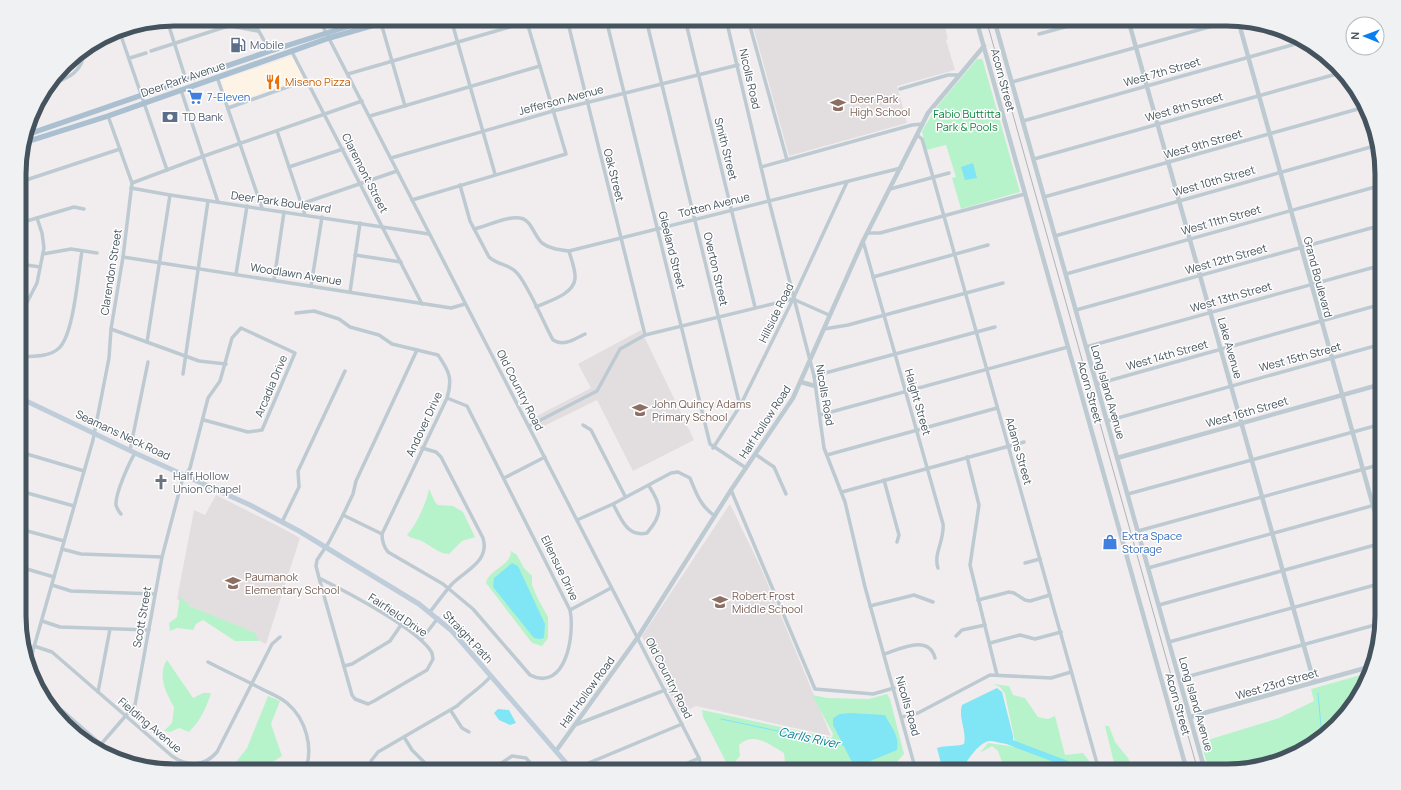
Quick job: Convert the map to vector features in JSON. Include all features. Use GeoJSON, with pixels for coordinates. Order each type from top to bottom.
{"type":"FeatureCollection","features":[{"type":"Feature","properties":{"kind":"main road","name":"Deer Park Avenue"},"geometry":{"type":"LineString","coordinates":[[30,141],[108,116],[292,52],[345,26]]}},
{"type":"Feature","properties":{"kind":"main road","name":"Deer Park Avenue"},"geometry":{"type":"LineString","coordinates":[[32,132],[270,51],[328,35],[368,26]]}},
{"type":"Feature","properties":{"kind":"main road","name":"Seamans Neck Road"},"geometry":{"type":"LineString","coordinates":[[26,401],[282,522]]}},
{"type":"Feature","properties":{"kind":"main road","name":"Straight Path"},"geometry":{"type":"LineString","coordinates":[[282,522],[402,592],[438,618],[452,630],[567,764]]}},
{"type":"Feature","properties":{"kind":"street"},"geometry":{"type":"LineString","coordinates":[[169,26],[186,80]]}},
{"type":"Feature","properties":{"kind":"street"},"geometry":{"type":"LineString","coordinates":[[151,51],[228,26],[258,31]]}},
{"type":"Feature","properties":{"kind":"street"},"geometry":{"type":"LineString","coordinates":[[256,26],[270,51]]}},
{"type":"Feature","properties":{"kind":"street","name":"Old Country Road"},"geometry":{"type":"LineString","coordinates":[[324,26],[428,234],[529,426],[611,588],[638,637],[699,758],[700,764]]}},
{"type":"Feature","properties":{"kind":"street"},"geometry":{"type":"LineString","coordinates":[[383,26],[391,62],[405,106]]}},
{"type":"Feature","properties":{"kind":"street"},"geometry":{"type":"LineString","coordinates":[[453,26],[495,174]]}},
{"type":"Feature","properties":{"kind":"street"},"geometry":{"type":"LineString","coordinates":[[348,74],[510,26]]}},
{"type":"Feature","properties":{"kind":"street"},"geometry":{"type":"LineString","coordinates":[[412,200],[566,154],[528,26]]}},
{"type":"Feature","properties":{"kind":"street","name":"Oak Street"},"geometry":{"type":"LineString","coordinates":[[569,26],[644,335]]}},
{"type":"Feature","properties":{"kind":"street","name":"Gleeland Street"},"geometry":{"type":"LineString","coordinates":[[608,26],[710,444],[713,448]]}},
{"type":"Feature","properties":{"kind":"street","name":"Overton Street"},"geometry":{"type":"LineString","coordinates":[[648,26],[740,406]]}},
{"type":"Feature","properties":{"kind":"street","name":"Smith Street"},"geometry":{"type":"LineString","coordinates":[[688,26],[755,307]]}},
{"type":"Feature","properties":{"kind":"street","name":"Nicolls Road"},"geometry":{"type":"LineString","coordinates":[[728,26],[793,299],[814,376],[827,455],[842,492],[870,606],[914,764]]}},
{"type":"Feature","properties":{"kind":"street"},"geometry":{"type":"LineString","coordinates":[[750,26],[787,160]]}},
{"type":"Feature","properties":{"kind":"street","name":"Acorn Street"},"geometry":{"type":"LineString","coordinates":[[978,26],[1185,764]]}},
{"type":"Feature","properties":{"kind":"street"},"geometry":{"type":"LineString","coordinates":[[1039,34],[1068,26]]}},
{"type":"Feature","properties":{"kind":"street","name":"Lake Avenue"},"geometry":{"type":"LineString","coordinates":[[1130,26],[1314,682]]}},
{"type":"Feature","properties":{"kind":"street"},"geometry":{"type":"LineString","coordinates":[[1012,82],[1213,26]]}},
{"type":"Feature","properties":{"kind":"street","name":"Grand Boulevard"},"geometry":{"type":"LineString","coordinates":[[1240,26],[1375,513]]}},
{"type":"Feature","properties":{"kind":"street","name":"Long Island Avenue"},"geometry":{"type":"LineString","coordinates":[[997,27],[1203,764]]}},
{"type":"Feature","properties":{"kind":"street"},"geometry":{"type":"LineString","coordinates":[[122,35],[167,170]]}},
{"type":"Feature","properties":{"kind":"street","name":"West 7th Street"},"geometry":{"type":"LineString","coordinates":[[1023,120],[1297,43]]}},
{"type":"Feature","properties":{"kind":"street","name":"Half Hollow Road"},"geometry":{"type":"LineString","coordinates":[[556,750],[638,637],[731,490],[793,398],[863,241],[902,168],[922,124],[928,113],[984,46]]}},
{"type":"Feature","properties":{"kind":"street","name":"Claremont Street"},"geometry":{"type":"LineString","coordinates":[[292,52],[422,304]]}},
{"type":"Feature","properties":{"kind":"street"},"geometry":{"type":"LineString","coordinates":[[130,58],[146,53]]}},
{"type":"Feature","properties":{"kind":"street"},"geometry":{"type":"LineString","coordinates":[[59,82],[68,79],[74,74],[82,62],[83,58]]}},
{"type":"Feature","properties":{"kind":"street","name":"Jefferson Avenue"},"geometry":{"type":"LineString","coordinates":[[391,158],[553,110],[738,65]]}},
{"type":"Feature","properties":{"kind":"street"},"geometry":{"type":"LineString","coordinates":[[370,116],[540,66]]}},
{"type":"Feature","properties":{"kind":"street","name":"West 8th Street"},"geometry":{"type":"LineString","coordinates":[[1034,159],[1336,74]]}},
{"type":"Feature","properties":{"kind":"street"},"geometry":{"type":"LineString","coordinates":[[900,89],[948,76],[960,75]]}},
{"type":"Feature","properties":{"kind":"street"},"geometry":{"type":"LineString","coordinates":[[217,77],[262,208]]}},
{"type":"Feature","properties":{"kind":"street"},"geometry":{"type":"LineString","coordinates":[[228,108],[307,80]]}},
{"type":"Feature","properties":{"kind":"street"},"geometry":{"type":"LineString","coordinates":[[181,90],[218,202]]}},
{"type":"Feature","properties":{"kind":"street"},"geometry":{"type":"LineString","coordinates":[[132,185],[204,156],[362,101]]}},
{"type":"Feature","properties":{"kind":"street","name":"West 9th Street"},"geometry":{"type":"LineString","coordinates":[[1044,197],[1360,108]]}},
{"type":"Feature","properties":{"kind":"street","name":"Clarendon Street"},"geometry":{"type":"LineString","coordinates":[[31,656],[94,433],[109,358],[111,329],[123,257],[132,185],[108,116]]}},
{"type":"Feature","properties":{"kind":"street"},"geometry":{"type":"LineString","coordinates":[[761,167],[912,125],[922,124]]}},
{"type":"Feature","properties":{"kind":"street"},"geometry":{"type":"LineString","coordinates":[[277,131],[305,215]]}},
{"type":"Feature","properties":{"kind":"street","name":"Adams Street"},"geometry":{"type":"LineString","coordinates":[[917,135],[922,139],[933,177],[1097,764]]}},
{"type":"Feature","properties":{"kind":"street","name":"West 10th Street"},"geometry":{"type":"LineString","coordinates":[[1055,236],[1372,147]]}},
{"type":"Feature","properties":{"kind":"street"},"geometry":{"type":"LineString","coordinates":[[26,180],[120,149]]}},
{"type":"Feature","properties":{"kind":"street"},"geometry":{"type":"LineString","coordinates":[[289,167],[343,149]]}},
{"type":"Feature","properties":{"kind":"street","name":"Totten Avenue"},"geometry":{"type":"LineString","coordinates":[[474,229],[513,218],[522,218],[528,221],[543,243],[551,248],[569,251],[902,168]]}},
{"type":"Feature","properties":{"kind":"street"},"geometry":{"type":"LineString","coordinates":[[301,204],[397,171]]}},
{"type":"Feature","properties":{"kind":"street"},"geometry":{"type":"LineString","coordinates":[[890,189],[949,173]]}},
{"type":"Feature","properties":{"kind":"street","name":"Hillside Road"},"geometry":{"type":"LineString","coordinates":[[713,448],[740,406],[793,299],[847,182]]}},
{"type":"Feature","properties":{"kind":"street","name":"Deer Park Boulevard"},"geometry":{"type":"LineString","coordinates":[[132,185],[170,195],[428,234]]}},
{"type":"Feature","properties":{"kind":"street"},"geometry":{"type":"LineString","coordinates":[[460,185],[470,221],[489,257],[493,261],[516,271],[553,340],[558,344],[565,344],[585,334]]}},
{"type":"Feature","properties":{"kind":"street","name":"West 11th Street"},"geometry":{"type":"LineString","coordinates":[[1066,274],[1375,187]]}},
{"type":"Feature","properties":{"kind":"street"},"geometry":{"type":"LineString","coordinates":[[867,233],[880,233],[1025,194]]}},
{"type":"Feature","properties":{"kind":"street"},"geometry":{"type":"LineString","coordinates":[[147,342],[170,195]]}},
{"type":"Feature","properties":{"kind":"street"},"geometry":{"type":"LineString","coordinates":[[182,374],[186,356],[208,201]]}},
{"type":"Feature","properties":{"kind":"street"},"geometry":{"type":"LineString","coordinates":[[236,274],[247,206]]}},
{"type":"Feature","properties":{"kind":"street"},"geometry":{"type":"LineString","coordinates":[[26,221],[74,207],[84,209]]}},
{"type":"Feature","properties":{"kind":"street"},"geometry":{"type":"LineString","coordinates":[[274,280],[284,212]]}},
{"type":"Feature","properties":{"kind":"street"},"geometry":{"type":"LineString","coordinates":[[311,286],[322,217]]}},
{"type":"Feature","properties":{"kind":"street"},"geometry":{"type":"LineString","coordinates":[[26,301],[34,290],[43,254],[42,233],[37,218]]}},
{"type":"Feature","properties":{"kind":"street"},"geometry":{"type":"LineString","coordinates":[[350,292],[360,223]]}},
{"type":"Feature","properties":{"kind":"street","name":"West 12th Street"},"geometry":{"type":"LineString","coordinates":[[1076,310],[1375,227]]}},
{"type":"Feature","properties":{"kind":"street","name":"Haight Street"},"geometry":{"type":"LineString","coordinates":[[863,241],[944,530],[937,559],[938,568]]}},
{"type":"Feature","properties":{"kind":"street"},"geometry":{"type":"LineString","coordinates":[[873,277],[988,245]]}},
{"type":"Feature","properties":{"kind":"street"},"geometry":{"type":"LineString","coordinates":[[43,254],[71,249],[97,253]]}},
{"type":"Feature","properties":{"kind":"street"},"geometry":{"type":"LineString","coordinates":[[26,356],[51,353],[57,350],[65,340],[70,328],[82,251]]}},
{"type":"Feature","properties":{"kind":"street"},"geometry":{"type":"LineString","coordinates":[[536,307],[566,292],[574,284],[574,273],[569,251]]}},
{"type":"Feature","properties":{"kind":"street"},"geometry":{"type":"LineString","coordinates":[[355,255],[401,262]]}},
{"type":"Feature","properties":{"kind":"street","name":"Woodlawn Avenue"},"geometry":{"type":"LineString","coordinates":[[123,257],[451,308],[465,304]]}},
{"type":"Feature","properties":{"kind":"street"},"geometry":{"type":"LineString","coordinates":[[26,265],[40,267]]}},
{"type":"Feature","properties":{"kind":"street","name":"West 13th Street"},"geometry":{"type":"LineString","coordinates":[[1086,347],[1375,267]]}},
{"type":"Feature","properties":{"kind":"street"},"geometry":{"type":"LineString","coordinates":[[824,330],[1003,283]]}},
{"type":"Feature","properties":{"kind":"street"},"geometry":{"type":"LineString","coordinates":[[529,426],[597,391],[620,349],[644,335],[793,299],[829,315]]}},
{"type":"Feature","properties":{"kind":"street","name":"West 14th Street"},"geometry":{"type":"LineString","coordinates":[[1097,384],[1375,306]]}},
{"type":"Feature","properties":{"kind":"street","name":"Andover Drive"},"geometry":{"type":"LineString","coordinates":[[296,313],[314,311],[339,318],[350,327],[379,335],[392,344],[438,355],[447,368],[451,383],[447,398],[382,534]]}},
{"type":"Feature","properties":{"kind":"street"},"geometry":{"type":"LineString","coordinates":[[814,376],[995,327]]}},
{"type":"Feature","properties":{"kind":"street","name":"Arcadia Drive"},"geometry":{"type":"LineString","coordinates":[[185,475],[190,468],[204,420],[208,398],[220,381],[226,364],[232,338],[241,328],[295,353],[262,430],[248,432],[204,420]]}},
{"type":"Feature","properties":{"kind":"street"},"geometry":{"type":"LineString","coordinates":[[111,329],[199,361],[226,364]]}},
{"type":"Feature","properties":{"kind":"street","name":"West 15th Street"},"geometry":{"type":"LineString","coordinates":[[1107,421],[1375,346]]}},
{"type":"Feature","properties":{"kind":"street"},"geometry":{"type":"LineString","coordinates":[[820,416],[905,391],[1068,347]]}},
{"type":"Feature","properties":{"kind":"street","name":"Fairfield Drive"},"geometry":{"type":"LineString","coordinates":[[319,578],[401,625],[421,640],[432,653],[433,659],[428,670],[368,704],[355,699],[352,695],[319,578],[316,566],[317,560],[326,547],[353,494],[356,481],[416,350]]}},
{"type":"Feature","properties":{"kind":"street"},"geometry":{"type":"LineString","coordinates":[[121,514],[116,505],[119,491],[133,452],[148,362]]}},
{"type":"Feature","properties":{"kind":"street"},"geometry":{"type":"LineString","coordinates":[[282,522],[299,487],[298,471],[345,371]]}},
{"type":"Feature","properties":{"kind":"street"},"geometry":{"type":"LineString","coordinates":[[801,382],[815,386]]}},
{"type":"Feature","properties":{"kind":"street","name":"West 16th Street"},"geometry":{"type":"LineString","coordinates":[[1117,458],[1375,386]]}},
{"type":"Feature","properties":{"kind":"street","name":"Ellensue Drive"},"geometry":{"type":"LineString","coordinates":[[447,398],[467,406],[570,610],[572,633],[567,653],[560,667],[551,676],[543,679],[537,678],[524,669],[473,609],[449,588]]}},
{"type":"Feature","properties":{"kind":"street"},"geometry":{"type":"LineString","coordinates":[[827,455],[997,408]]}},
{"type":"Feature","properties":{"kind":"street"},"geometry":{"type":"LineString","coordinates":[[583,425],[591,430],[626,496]]}},
{"type":"Feature","properties":{"kind":"street"},"geometry":{"type":"LineString","coordinates":[[1128,494],[1375,426]]}},
{"type":"Feature","properties":{"kind":"street"},"geometry":{"type":"LineString","coordinates":[[842,492],[1024,442]]}},
{"type":"Feature","properties":{"kind":"street"},"geometry":{"type":"LineString","coordinates":[[422,448],[436,452],[441,457],[483,538],[485,545],[482,558],[449,588],[430,612]]}},
{"type":"Feature","properties":{"kind":"street"},"geometry":{"type":"LineString","coordinates":[[713,448],[746,468]]}},
{"type":"Feature","properties":{"kind":"street"},"geometry":{"type":"LineString","coordinates":[[26,454],[84,471]]}},
{"type":"Feature","properties":{"kind":"street"},"geometry":{"type":"LineString","coordinates":[[755,454],[774,467],[786,494]]}},
{"type":"Feature","properties":{"kind":"street"},"geometry":{"type":"LineString","coordinates":[[504,478],[544,457]]}},
{"type":"Feature","properties":{"kind":"street"},"geometry":{"type":"LineString","coordinates":[[967,457],[979,500],[970,565],[997,675]]}},
{"type":"Feature","properties":{"kind":"street"},"geometry":{"type":"LineString","coordinates":[[1138,531],[1375,466]]}},
{"type":"Feature","properties":{"kind":"street"},"geometry":{"type":"LineString","coordinates":[[577,520],[613,504],[671,473],[678,472],[685,474],[690,478],[703,506],[715,516]]}},
{"type":"Feature","properties":{"kind":"street","name":"Scott Street"},"geometry":{"type":"LineString","coordinates":[[102,744],[135,705],[162,558],[182,481],[185,475]]}},
{"type":"Feature","properties":{"kind":"street"},"geometry":{"type":"LineString","coordinates":[[884,480],[899,535],[897,542]]}},
{"type":"Feature","properties":{"kind":"street"},"geometry":{"type":"LineString","coordinates":[[613,504],[627,529],[634,534],[647,533],[660,515],[659,504],[649,486]]}},
{"type":"Feature","properties":{"kind":"street"},"geometry":{"type":"LineString","coordinates":[[731,490],[815,689],[872,694],[894,688]]}},
{"type":"Feature","properties":{"kind":"street"},"geometry":{"type":"LineString","coordinates":[[26,493],[74,506]]}},
{"type":"Feature","properties":{"kind":"street"},"geometry":{"type":"LineString","coordinates":[[1148,568],[1373,506]]}},
{"type":"Feature","properties":{"kind":"street"},"geometry":{"type":"LineString","coordinates":[[343,515],[382,534],[384,547],[388,552],[449,588]]}},
{"type":"Feature","properties":{"kind":"street"},"geometry":{"type":"LineString","coordinates":[[26,531],[64,541]]}},
{"type":"Feature","properties":{"kind":"street"},"geometry":{"type":"LineString","coordinates":[[1159,605],[1375,545]]}},
{"type":"Feature","properties":{"kind":"street"},"geometry":{"type":"LineString","coordinates":[[62,549],[80,554],[162,558]]}},
{"type":"Feature","properties":{"kind":"street"},"geometry":{"type":"LineString","coordinates":[[1025,563],[1040,559]]}},
{"type":"Feature","properties":{"kind":"street"},"geometry":{"type":"LineString","coordinates":[[26,570],[54,577]]}},
{"type":"Feature","properties":{"kind":"street"},"geometry":{"type":"LineString","coordinates":[[52,585],[71,591],[156,594]]}},
{"type":"Feature","properties":{"kind":"street"},"geometry":{"type":"LineString","coordinates":[[1169,642],[1375,585]]}},
{"type":"Feature","properties":{"kind":"street"},"geometry":{"type":"LineString","coordinates":[[570,610],[611,588]]}},
{"type":"Feature","properties":{"kind":"street"},"geometry":{"type":"LineString","coordinates":[[978,600],[1009,592],[1030,601],[1050,595]]}},
{"type":"Feature","properties":{"kind":"street"},"geometry":{"type":"LineString","coordinates":[[870,606],[914,595],[933,602]]}},
{"type":"Feature","properties":{"kind":"street"},"geometry":{"type":"LineString","coordinates":[[421,640],[438,618]]}},
{"type":"Feature","properties":{"kind":"street"},"geometry":{"type":"LineString","coordinates":[[42,621],[60,627],[149,630]]}},
{"type":"Feature","properties":{"kind":"street"},"geometry":{"type":"LineString","coordinates":[[344,666],[352,664],[390,641],[401,625]]}},
{"type":"Feature","properties":{"kind":"street"},"geometry":{"type":"LineString","coordinates":[[956,636],[962,630],[985,625]]}},
{"type":"Feature","properties":{"kind":"street"},"geometry":{"type":"LineString","coordinates":[[1180,679],[1375,625]]}},
{"type":"Feature","properties":{"kind":"street"},"geometry":{"type":"LineString","coordinates":[[98,692],[110,629]]}},
{"type":"Feature","properties":{"kind":"street"},"geometry":{"type":"LineString","coordinates":[[990,643],[1020,635],[1035,639],[1061,632]]}},
{"type":"Feature","properties":{"kind":"street","name":"Fielding Avenue"},"geometry":{"type":"LineString","coordinates":[[29,647],[52,652],[172,756],[186,764],[201,763],[213,757],[217,752],[272,644],[280,637]]}},
{"type":"Feature","properties":{"kind":"street"},"geometry":{"type":"LineString","coordinates":[[884,654],[911,646],[922,645],[929,646],[933,651],[935,658]]}},
{"type":"Feature","properties":{"kind":"street"},"geometry":{"type":"LineString","coordinates":[[208,662],[288,704],[298,716],[307,738],[308,758],[307,764]]}},
{"type":"Feature","properties":{"kind":"street","name":"West 23rd Street"},"geometry":{"type":"LineString","coordinates":[[1190,717],[1365,669]]}},
{"type":"Feature","properties":{"kind":"street"},"geometry":{"type":"LineString","coordinates":[[902,717],[918,713],[990,675],[1051,678],[1071,672]]}},
{"type":"Feature","properties":{"kind":"street"},"geometry":{"type":"LineString","coordinates":[[372,764],[371,761],[374,755],[451,711],[466,697],[479,690],[491,676]]}},
{"type":"Feature","properties":{"kind":"street"},"geometry":{"type":"LineString","coordinates":[[575,725],[665,690]]}},
{"type":"Feature","properties":{"kind":"street"},"geometry":{"type":"LineString","coordinates":[[56,705],[106,748]]}},
{"type":"Feature","properties":{"kind":"street"},"geometry":{"type":"LineString","coordinates":[[451,711],[462,728],[469,732]]}},
{"type":"Feature","properties":{"kind":"street"},"geometry":{"type":"LineString","coordinates":[[586,764],[682,724]]}},
{"type":"Feature","properties":{"kind":"street"},"geometry":{"type":"LineString","coordinates":[[404,737],[412,750],[426,764]]}},
{"type":"Feature","properties":{"kind":"street"},"geometry":{"type":"LineString","coordinates":[[499,764],[512,756],[526,758],[531,764]]}},
{"type":"Feature","properties":{"kind":"street"},"geometry":{"type":"LineString","coordinates":[[686,764],[699,758]]}},
{"type":"Feature","properties":{"kind":"shaded area","name":"Deer Park High School"},"geometry":{"type":"Polygon","coordinates":[[[753,26],[945,26],[948,39],[946,40],[955,70],[897,86],[907,123],[789,156],[753,26]]]}},
{"type":"Feature","properties":{"kind":"shaded area"},"geometry":{"type":"Polygon","coordinates":[[[293,56],[304,78],[229,105],[221,80],[293,56]]]}},
{"type":"Feature","properties":{"kind":"shaded area","name":"John Quincy Adams Primary School"},"geometry":{"type":"Polygon","coordinates":[[[641,330],[694,440],[633,471],[597,400],[536,430],[531,419],[591,388],[578,364],[641,330]]]}},
{"type":"Feature","properties":{"kind":"shaded area","name":"Paumanok Elementary School"},"geometry":{"type":"Polygon","coordinates":[[[216,495],[300,538],[266,644],[177,599],[194,510],[205,515],[216,495]]]}},
{"type":"Feature","properties":{"kind":"shaded area","name":"Robert Frost Middle School"},"geometry":{"type":"Polygon","coordinates":[[[730,504],[761,568],[831,736],[696,706],[680,714],[642,636],[730,504]]]}},
{"type":"Feature","properties":{"kind":"green space","name":"Fabio Buttitta Park & Pools"},"geometry":{"type":"Polygon","coordinates":[[[977,59],[982,59],[983,61],[1020,192],[961,209],[952,178],[956,177],[946,145],[926,150],[922,131],[936,108],[977,59]]]}},
{"type":"Feature","properties":{"kind":"green space"},"geometry":{"type":"Polygon","coordinates":[[[429,489],[438,505],[453,506],[463,512],[475,537],[462,541],[449,554],[438,551],[407,535],[421,513],[429,489]]]}},
{"type":"Feature","properties":{"kind":"green space"},"geometry":{"type":"Polygon","coordinates":[[[511,551],[517,555],[524,568],[532,576],[532,585],[548,617],[548,638],[542,646],[532,643],[486,583],[491,574],[508,560],[511,551]]]}},
{"type":"Feature","properties":{"kind":"green space"},"geometry":{"type":"Polygon","coordinates":[[[180,596],[190,606],[255,633],[259,641],[235,641],[203,620],[196,624],[193,630],[177,628],[170,631],[169,623],[177,617],[180,596]]]}},
{"type":"Feature","properties":{"kind":"green space"},"geometry":{"type":"Polygon","coordinates":[[[167,660],[193,698],[203,693],[211,693],[202,714],[189,732],[179,728],[170,732],[164,731],[172,723],[174,707],[168,696],[163,678],[164,666],[167,660]]]}},
{"type":"Feature","properties":{"kind":"green space"},"geometry":{"type":"Polygon","coordinates":[[[1363,674],[1350,698],[1332,721],[1309,739],[1293,749],[1266,759],[1247,763],[1207,764],[1201,742],[1279,718],[1314,701],[1311,689],[1363,674]]]}},
{"type":"Feature","properties":{"kind":"green space"},"geometry":{"type":"Polygon","coordinates":[[[993,684],[1009,686],[1013,695],[1025,698],[1038,717],[1048,719],[1055,716],[1065,755],[1083,753],[1092,764],[1003,764],[998,751],[992,746],[980,753],[988,743],[1016,747],[1005,694],[1000,687],[993,684]]]}},
{"type":"Feature","properties":{"kind":"green space"},"geometry":{"type":"Polygon","coordinates":[[[887,694],[890,699],[904,754],[896,764],[785,764],[784,753],[768,743],[756,739],[750,739],[739,745],[740,756],[735,762],[727,764],[703,717],[702,710],[832,738],[833,734],[812,695],[828,698],[869,699],[887,694]]]}},
{"type":"Feature","properties":{"kind":"green space"},"geometry":{"type":"Polygon","coordinates":[[[268,696],[280,701],[271,724],[282,756],[269,764],[234,764],[247,748],[268,696]]]}},
{"type":"Feature","properties":{"kind":"green space"},"geometry":{"type":"Polygon","coordinates":[[[1105,726],[1109,726],[1115,742],[1128,758],[1131,764],[1114,764],[1105,726]]]}},
{"type":"Feature","properties":{"kind":"water"},"geometry":{"type":"Polygon","coordinates":[[[973,163],[977,178],[965,180],[961,167],[973,163]]]}},
{"type":"Feature","properties":{"kind":"water"},"geometry":{"type":"Polygon","coordinates":[[[512,563],[518,566],[545,624],[544,638],[534,638],[493,587],[494,578],[512,563]]]}},
{"type":"Feature","properties":{"kind":"water"},"geometry":{"type":"Polygon","coordinates":[[[997,688],[1002,692],[1013,736],[1013,744],[991,741],[987,742],[982,744],[965,764],[941,764],[937,748],[964,744],[965,739],[961,715],[962,705],[997,688]]]}},
{"type":"Feature","properties":{"kind":"water"},"geometry":{"type":"Polygon","coordinates":[[[498,709],[509,710],[516,723],[510,725],[499,720],[494,713],[498,709]]]}},
{"type":"Feature","properties":{"kind":"water"},"geometry":{"type":"Polygon","coordinates":[[[850,713],[885,715],[896,736],[898,745],[897,750],[863,764],[853,764],[833,725],[833,718],[840,714],[850,713]]]}},
{"type":"Feature","properties":{"kind":"waterway"},"geometry":{"type":"LineString","coordinates":[[1318,693],[1321,730]]}},
{"type":"Feature","properties":{"kind":"waterway","name":"Carlls River"},"geometry":{"type":"LineString","coordinates":[[721,719],[844,745]]}},
{"type":"Feature","properties":{"kind":"waterway","name":"Carlls River"},"geometry":{"type":"LineString","coordinates":[[1007,741],[1068,764]]}},
{"type":"Feature","properties":{"kind":"railway"},"geometry":{"type":"LineString","coordinates":[[988,26],[1196,764]]}},
{"type":"Feature","properties":{"kind":"place","name":"Mobile"},"geometry":{"type":"Point","coordinates":[238,45]}},
{"type":"Feature","properties":{"kind":"place","name":"Miseno Pizza"},"geometry":{"type":"Point","coordinates":[273,82]}},
{"type":"Feature","properties":{"kind":"place","name":"7-Eleven"},"geometry":{"type":"Point","coordinates":[195,97]}},
{"type":"Feature","properties":{"kind":"place","name":"Deer Park High School"},"geometry":{"type":"Point","coordinates":[838,105]}},
{"type":"Feature","properties":{"kind":"place","name":"TD Bank"},"geometry":{"type":"Point","coordinates":[170,117]}},
{"type":"Feature","properties":{"kind":"place","name":"John Quincy Adams Primary School"},"geometry":{"type":"Point","coordinates":[640,410]}},
{"type":"Feature","properties":{"kind":"place","name":"Half Hollow Union Chapel"},"geometry":{"type":"Point","coordinates":[161,482]}},
{"type":"Feature","properties":{"kind":"place","name":"Extra Space Storage"},"geometry":{"type":"Point","coordinates":[1110,542]}},
{"type":"Feature","properties":{"kind":"place","name":"Paumanok Elementary School"},"geometry":{"type":"Point","coordinates":[233,583]}},
{"type":"Feature","properties":{"kind":"place","name":"Robert Frost Middle School"},"geometry":{"type":"Point","coordinates":[720,602]}}]}
